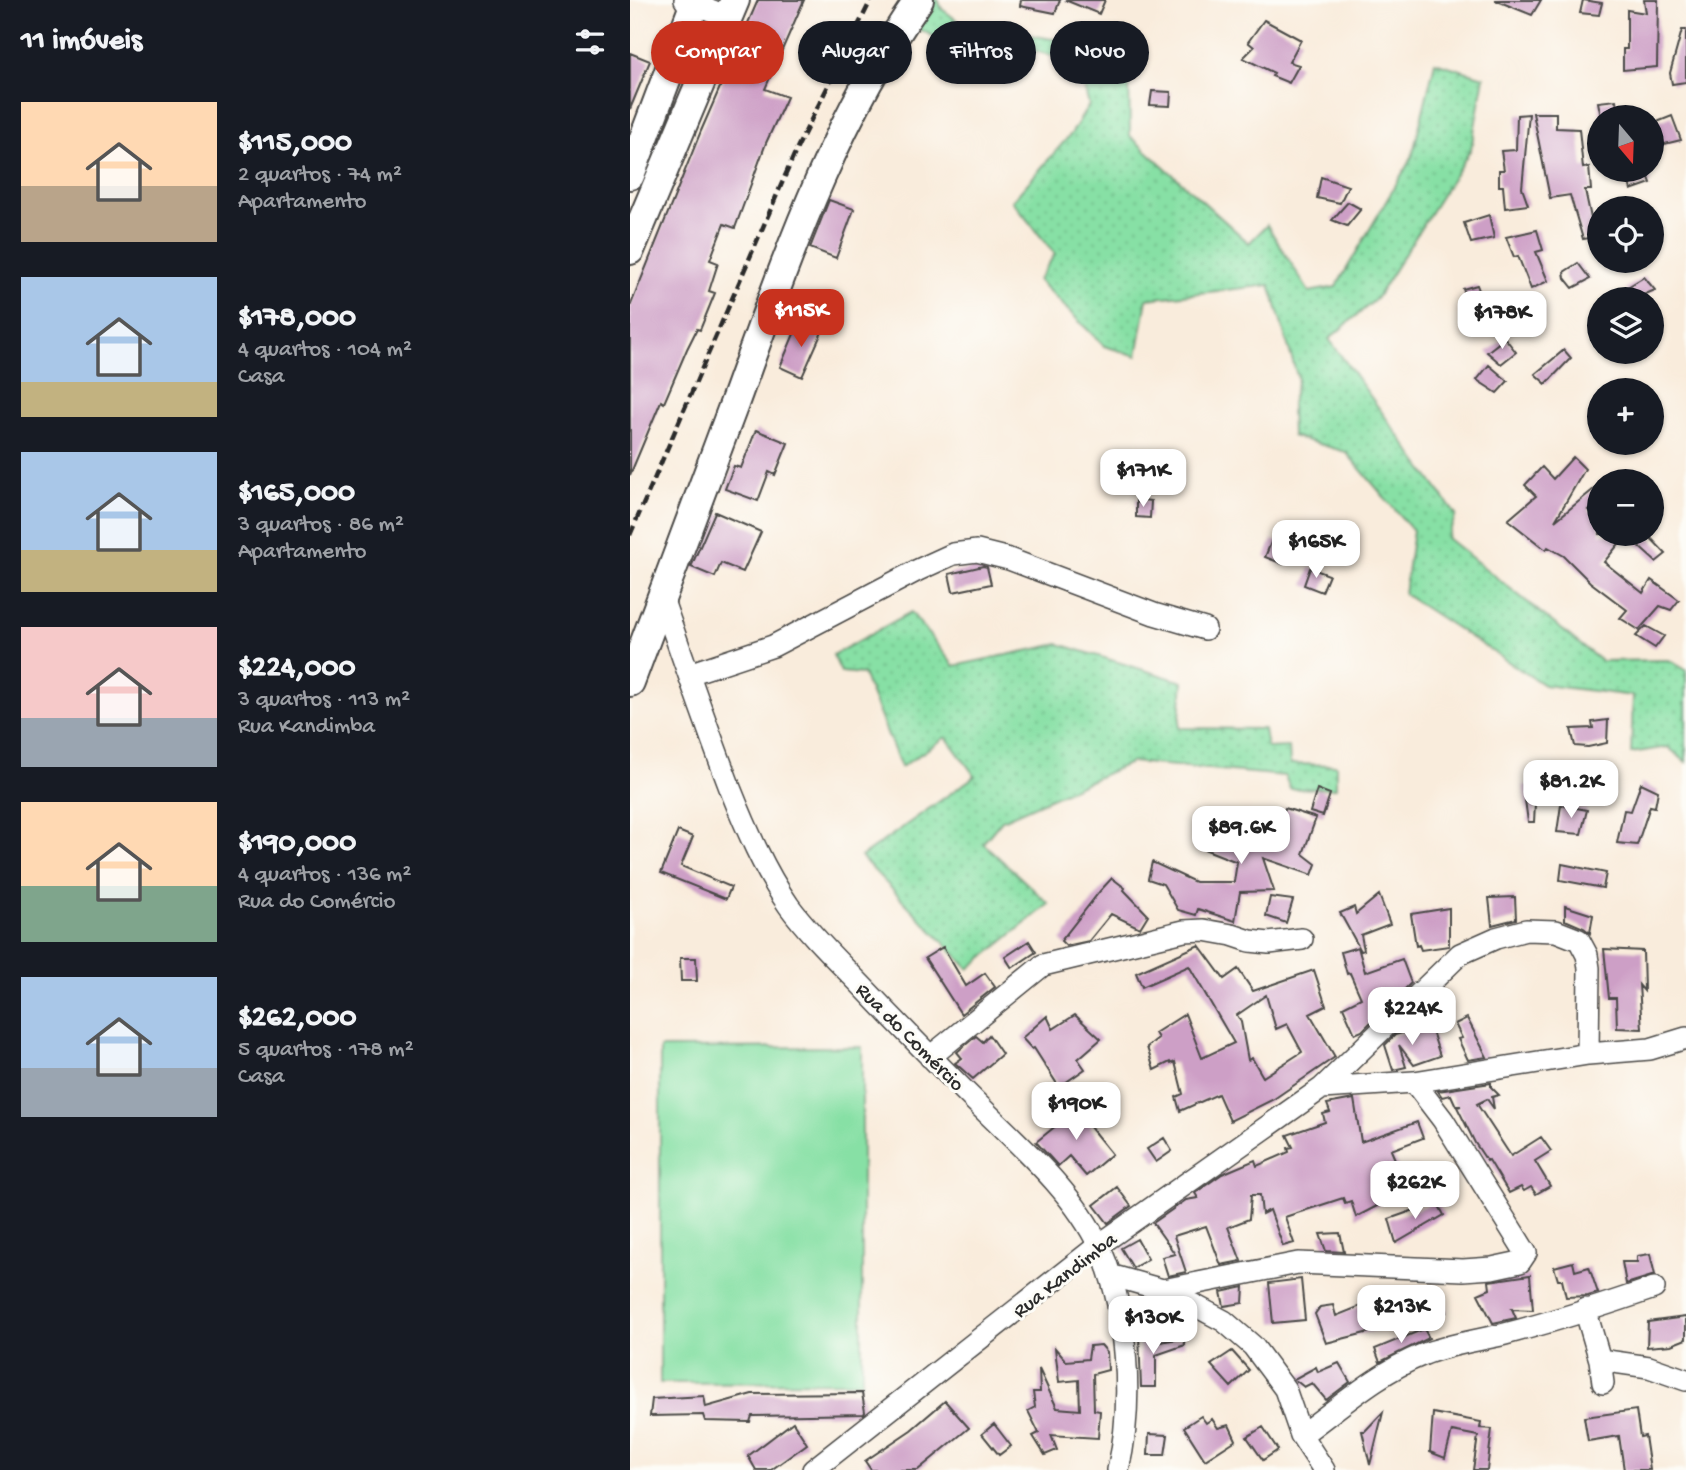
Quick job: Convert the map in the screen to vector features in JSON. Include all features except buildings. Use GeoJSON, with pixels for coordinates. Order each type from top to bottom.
{"type":"FeatureCollection","features":[{"type":"Feature","properties":{"kind":"main road"},"geometry":{"type":"LineString","coordinates":[[630,682],[635,653],[662,598],[832,147],[896,32],[919,0]]}},
{"type":"Feature","properties":{"kind":"main road"},"geometry":{"type":"LineString","coordinates":[[630,175],[692,1]]}},
{"type":"Feature","properties":{"kind":"main road"},"geometry":{"type":"LineString","coordinates":[[630,250],[636,218],[731,8]]}},
{"type":"Feature","properties":{"kind":"street"},"geometry":{"type":"LineString","coordinates":[[692,1],[731,8]]}},
{"type":"Feature","properties":{"kind":"street"},"geometry":{"type":"LineString","coordinates":[[689,674],[772,646],[929,564],[953,554],[977,551],[1009,559],[1154,614],[1205,629]]}},
{"type":"Feature","properties":{"kind":"street","name":"Rua do Comércio"},"geometry":{"type":"LineString","coordinates":[[662,598],[738,806],[760,856],[789,906],[828,951],[930,1057],[1019,1143],[1066,1196],[1099,1245],[1110,1275],[1121,1321],[1126,1362],[1126,1403],[1122,1456],[1118,1470]]}},
{"type":"Feature","properties":{"kind":"street"},"geometry":{"type":"LineString","coordinates":[[930,1057],[1043,965],[1184,930],[1204,930],[1269,943],[1302,939]]}},
{"type":"Feature","properties":{"kind":"street","name":"Rua Kandimba"},"geometry":{"type":"LineString","coordinates":[[813,1470],[1099,1245],[1322,1087],[1460,954],[1496,938],[1525,930],[1556,931],[1579,940],[1587,955],[1588,1054]]}},
{"type":"Feature","properties":{"kind":"street"},"geometry":{"type":"LineString","coordinates":[[1322,1087],[1414,1082],[1588,1054],[1650,1049],[1686,1038]]}},
{"type":"Feature","properties":{"kind":"street"},"geometry":{"type":"LineString","coordinates":[[1163,1290],[1298,1263],[1463,1270],[1520,1262],[1527,1253],[1443,1120],[1414,1082]]}},
{"type":"Feature","properties":{"kind":"street"},"geometry":{"type":"LineString","coordinates":[[1110,1275],[1163,1290],[1224,1321],[1253,1346],[1285,1389],[1301,1435],[1324,1470]]}},
{"type":"Feature","properties":{"kind":"street"},"geometry":{"type":"LineString","coordinates":[[1301,1435],[1385,1373],[1419,1356],[1451,1344],[1501,1335],[1654,1288]]}},
{"type":"Feature","properties":{"kind":"street"},"geometry":{"type":"LineString","coordinates":[[1585,1309],[1600,1360],[1603,1383]]}},
{"type":"Feature","properties":{"kind":"street"},"geometry":{"type":"LineString","coordinates":[[1600,1360],[1649,1367],[1686,1380]]}},
{"type":"Feature","properties":{"kind":"green space"},"geometry":{"type":"Polygon","coordinates":[[[928,0],[938,0],[942,9],[958,21],[926,21],[926,33],[912,24],[928,0]]]}},
{"type":"Feature","properties":{"kind":"green space"},"geometry":{"type":"Polygon","coordinates":[[[1036,36],[1050,39],[1050,55],[1036,51],[1036,36]]]}},
{"type":"Feature","properties":{"kind":"green space"},"geometry":{"type":"Polygon","coordinates":[[[1435,62],[1484,77],[1471,149],[1376,299],[1329,339],[1456,515],[1447,538],[1601,661],[1669,660],[1686,670],[1686,762],[1668,747],[1631,753],[1633,696],[1544,685],[1404,594],[1413,531],[1346,452],[1292,436],[1291,405],[1298,379],[1270,285],[1147,299],[1137,356],[1104,346],[1038,280],[1055,254],[1012,201],[1071,134],[1089,105],[1083,84],[1129,84],[1130,136],[1249,243],[1267,225],[1309,292],[1336,287],[1412,157],[1435,62]]]}},
{"type":"Feature","properties":{"kind":"green space"},"geometry":{"type":"Polygon","coordinates":[[[911,612],[954,666],[1059,644],[1183,682],[1179,728],[1264,729],[1267,748],[1289,747],[1290,764],[1336,765],[1336,788],[1290,789],[1285,776],[1132,762],[1002,820],[983,843],[1049,904],[969,969],[861,857],[975,776],[946,737],[901,767],[863,674],[841,672],[833,655],[911,612]]]}},
{"type":"Feature","properties":{"kind":"green space"},"geometry":{"type":"Polygon","coordinates":[[[862,1047],[862,1382],[660,1383],[660,1048],[862,1047]]]}},
{"type":"Feature","properties":{"kind":"railway"},"geometry":{"type":"LineString","coordinates":[[630,535],[798,146],[871,0]]}}]}
